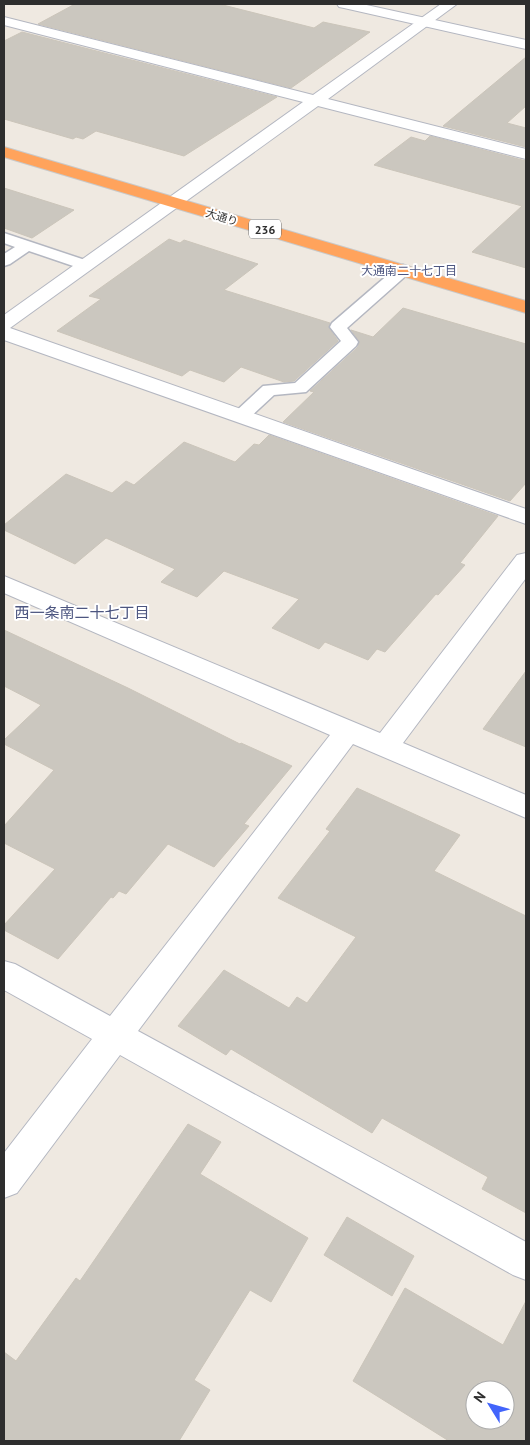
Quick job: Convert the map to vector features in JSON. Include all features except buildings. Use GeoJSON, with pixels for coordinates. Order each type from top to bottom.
{"type":"FeatureCollection","features":[{"type":"Feature","properties":{"kind":"highway","name":"大通り"},"geometry":{"type":"LineString","coordinates":[[4,152],[526,307]]}},
{"type":"Feature","properties":{"kind":"street"},"geometry":{"type":"LineString","coordinates":[[344,4],[526,45]]}},
{"type":"Feature","properties":{"kind":"street"},"geometry":{"type":"LineString","coordinates":[[4,324],[450,4]]}},
{"type":"Feature","properties":{"kind":"street"},"geometry":{"type":"LineString","coordinates":[[4,21],[526,154]]}},
{"type":"Feature","properties":{"kind":"street"},"geometry":{"type":"LineString","coordinates":[[4,332],[526,517]]}},
{"type":"Feature","properties":{"kind":"street"},"geometry":{"type":"LineString","coordinates":[[385,746],[526,561]]}},
{"type":"Feature","properties":{"kind":"street"},"geometry":{"type":"LineString","coordinates":[[4,584],[526,807]]}},
{"type":"Feature","properties":{"kind":"street"},"geometry":{"type":"LineString","coordinates":[[4,1181],[348,731]]}},
{"type":"Feature","properties":{"kind":"street"},"geometry":{"type":"LineString","coordinates":[[4,974],[526,1262]]}},
{"type":"Feature","properties":{"kind":"lane"},"geometry":{"type":"LineString","coordinates":[[4,238],[85,265]]}},
{"type":"Feature","properties":{"kind":"lane"},"geometry":{"type":"LineString","coordinates":[[4,261],[26,246]]}},
{"type":"Feature","properties":{"kind":"lane"},"geometry":{"type":"LineString","coordinates":[[241,416],[270,390],[300,388],[350,342],[338,327],[403,270]]}},
{"type":"Feature","properties":{"kind":"district","name":"大通南二十七丁目"},"geometry":{"type":"Point","coordinates":[409,270]}},
{"type":"Feature","properties":{"kind":"district","name":"西一条南二十七丁目"},"geometry":{"type":"Point","coordinates":[82,612]}}]}
